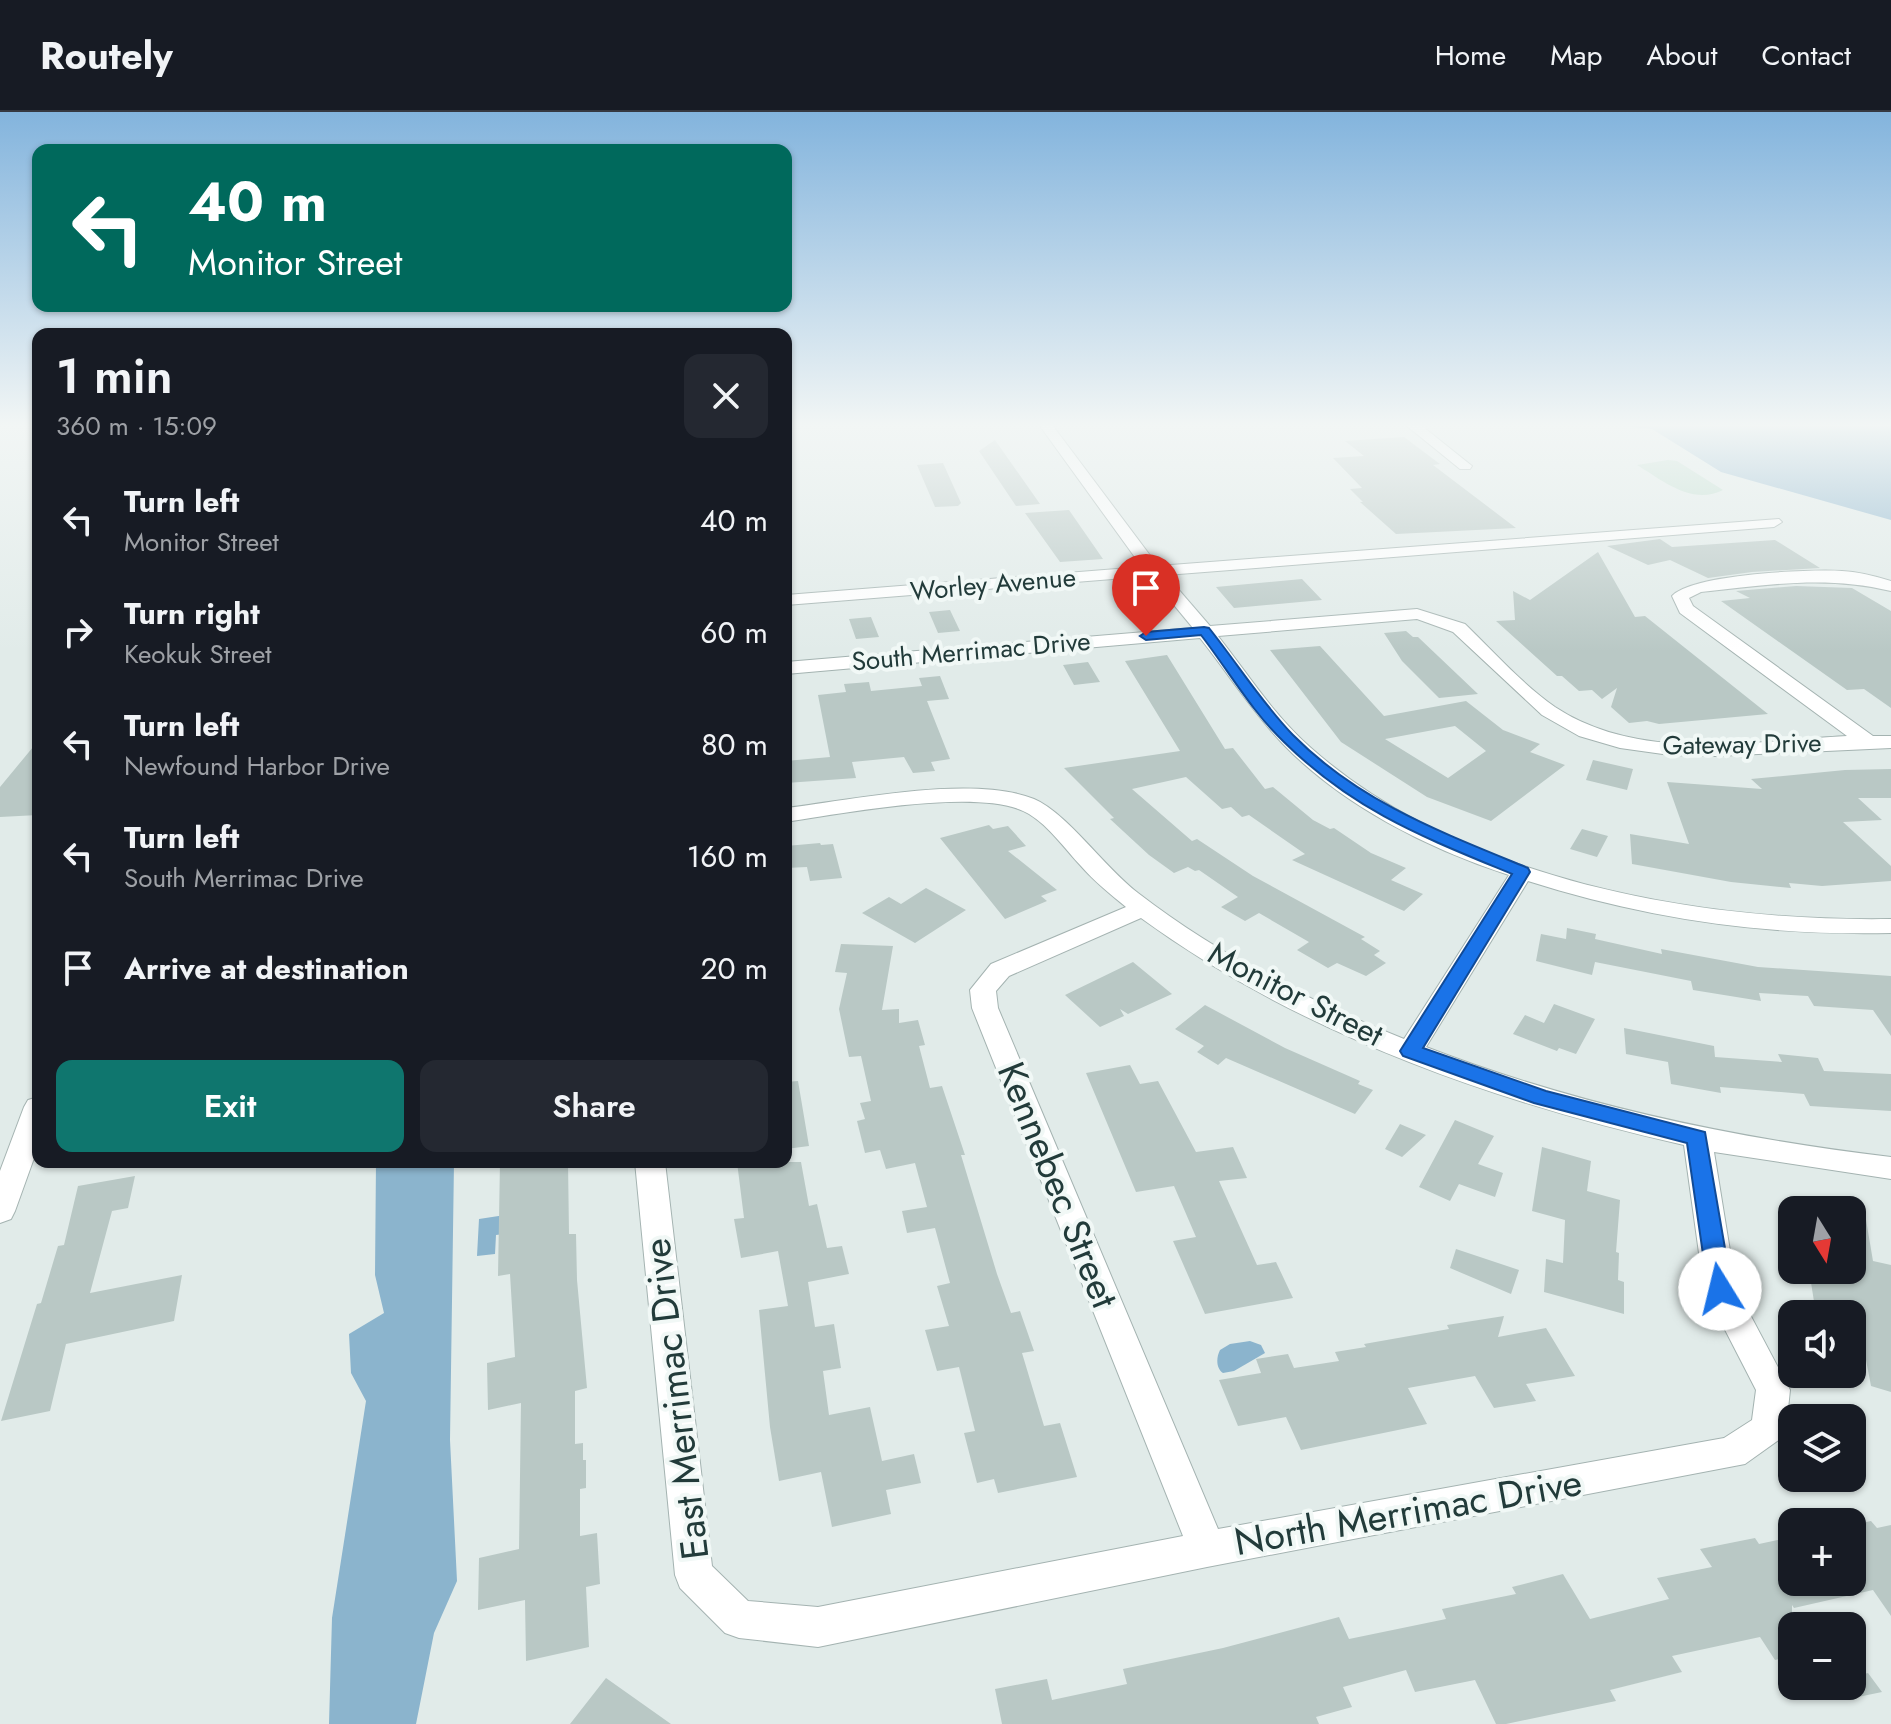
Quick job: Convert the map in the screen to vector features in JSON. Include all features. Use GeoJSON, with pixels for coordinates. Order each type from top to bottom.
{"type":"FeatureCollection","features":[{"type":"Feature","properties":{"kind":"street"},"geometry":{"type":"LineString","coordinates":[[1102,501],[1287,737],[1329,774],[1379,809],[1407,824],[1522,872],[1629,902],[1682,913],[1822,927],[1891,926]]}},
{"type":"Feature","properties":{"kind":"street","name":"Worley Avenue"},"geometry":{"type":"LineString","coordinates":[[792,600],[1774,522]]}},
{"type":"Feature","properties":{"kind":"street"},"geometry":{"type":"LineString","coordinates":[[1867,741],[1686,609],[1680,596],[1697,587],[1840,575],[1869,578],[1891,586]]}},
{"type":"Feature","properties":{"kind":"street","name":"Gateway Drive"},"geometry":{"type":"LineString","coordinates":[[1204,631],[1417,614],[1459,628],[1550,711],[1597,734],[1658,748],[1704,751],[1891,742]]}},
{"type":"Feature","properties":{"kind":"street","name":"South Merrimac Drive"},"geometry":{"type":"LineString","coordinates":[[792,667],[1204,631]]}},
{"type":"Feature","properties":{"kind":"street","name":"Monitor Street"},"geometry":{"type":"LineString","coordinates":[[792,814],[984,794],[1024,802],[1051,820],[1097,869],[1144,908],[1221,959],[1304,1004],[1410,1051],[1541,1097],[1697,1137],[1814,1160],[1891,1168]]}},
{"type":"Feature","properties":{"kind":"street"},"geometry":{"type":"LineString","coordinates":[[1410,1051],[1522,872]]}},
{"type":"Feature","properties":{"kind":"street","name":"Kennebec Street"},"geometry":{"type":"LineString","coordinates":[[1144,908],[1000,970],[983,990],[985,1008],[1207,1549]]}},
{"type":"Feature","properties":{"kind":"street"},"geometry":{"type":"LineString","coordinates":[[0,1211],[32,1123]]}},
{"type":"Feature","properties":{"kind":"street","name":"North Merrimac Drive"},"geometry":{"type":"LineString","coordinates":[[739,1619],[818,1627],[1207,1549],[1732,1453],[1768,1428],[1773,1390],[1720,1289],[1697,1137]]}},
{"type":"Feature","properties":{"kind":"street","name":"East Merrimac Drive"},"geometry":{"type":"LineString","coordinates":[[651,1168],[694,1575],[739,1619]]}},
{"type":"Feature","properties":{"kind":"water"},"geometry":{"type":"Polygon","coordinates":[[[1825,501],[1891,501],[1891,520],[1825,501]]]}},
{"type":"Feature","properties":{"kind":"water"},"geometry":{"type":"Polygon","coordinates":[[[376,1168],[454,1168],[450,1440],[457,1581],[434,1633],[416,1724],[329,1724],[332,1618],[366,1401],[351,1373],[349,1334],[384,1313],[375,1275],[376,1168]]]}},
{"type":"Feature","properties":{"kind":"water"},"geometry":{"type":"Polygon","coordinates":[[[512,1214],[512,1233],[496,1235],[495,1254],[477,1256],[479,1219],[512,1214]]]}},
{"type":"Feature","properties":{"kind":"water"},"geometry":{"type":"Polygon","coordinates":[[[1250,1341],[1261,1345],[1265,1353],[1234,1371],[1223,1373],[1217,1363],[1220,1350],[1230,1344],[1250,1341]]]}},
{"type":"Feature","properties":{"kind":"building"},"geometry":{"type":"Polygon","coordinates":[[[933,501],[961,503],[958,506],[935,507],[933,501]]]}},
{"type":"Feature","properties":{"kind":"building"},"geometry":{"type":"Polygon","coordinates":[[[1013,501],[1038,501],[1040,504],[1016,506],[1013,501]]]}},
{"type":"Feature","properties":{"kind":"building"},"geometry":{"type":"Polygon","coordinates":[[[1481,501],[1516,528],[1396,534],[1360,502],[1481,501]]]}},
{"type":"Feature","properties":{"kind":"building"},"geometry":{"type":"Polygon","coordinates":[[[1069,510],[1103,559],[1060,562],[1025,513],[1069,510]]]}},
{"type":"Feature","properties":{"kind":"building"},"geometry":{"type":"Polygon","coordinates":[[[1660,539],[1672,547],[1775,540],[1820,568],[1708,578],[1670,560],[1648,565],[1607,546],[1660,539]]]}},
{"type":"Feature","properties":{"kind":"building"},"geometry":{"type":"Polygon","coordinates":[[[1598,552],[1635,617],[1645,616],[1768,714],[1659,724],[1647,721],[1629,723],[1611,707],[1617,688],[1602,699],[1592,690],[1579,691],[1562,676],[1557,676],[1496,621],[1515,620],[1513,591],[1530,600],[1598,552]]]}},
{"type":"Feature","properties":{"kind":"building"},"geometry":{"type":"Polygon","coordinates":[[[1302,579],[1322,600],[1234,608],[1216,587],[1302,579]]]}},
{"type":"Feature","properties":{"kind":"building"},"geometry":{"type":"Polygon","coordinates":[[[1796,586],[1852,588],[1891,611],[1891,708],[1864,689],[1847,690],[1721,601],[1750,598],[1736,591],[1796,586]]]}},
{"type":"Feature","properties":{"kind":"building"},"geometry":{"type":"Polygon","coordinates":[[[950,610],[960,631],[938,633],[929,612],[950,610]]]}},
{"type":"Feature","properties":{"kind":"building"},"geometry":{"type":"Polygon","coordinates":[[[871,617],[879,637],[856,639],[849,619],[871,617]]]}},
{"type":"Feature","properties":{"kind":"building"},"geometry":{"type":"Polygon","coordinates":[[[1406,631],[1418,637],[1478,694],[1439,698],[1402,661],[1384,633],[1406,631]]]}},
{"type":"Feature","properties":{"kind":"building"},"geometry":{"type":"Polygon","coordinates":[[[1320,646],[1384,716],[1466,701],[1503,730],[1540,744],[1530,752],[1565,765],[1491,821],[1427,797],[1341,742],[1270,650],[1320,646]],[[1455,726],[1385,739],[1448,778],[1486,751],[1455,726]]]}},
{"type":"Feature","properties":{"kind":"building"},"geometry":{"type":"Polygon","coordinates":[[[1167,655],[1225,749],[1233,748],[1265,789],[1273,787],[1313,820],[1334,828],[1371,853],[1406,868],[1391,880],[1423,894],[1404,911],[1292,860],[1305,854],[1249,815],[1242,817],[1231,807],[1222,809],[1186,777],[1132,789],[1192,841],[1197,839],[1253,876],[1365,937],[1361,939],[1380,951],[1374,955],[1386,963],[1366,976],[1337,963],[1328,968],[1297,950],[1309,942],[1259,913],[1245,921],[1221,907],[1238,897],[1199,870],[1188,867],[1174,873],[1149,855],[1110,819],[1114,818],[1064,768],[1180,751],[1125,661],[1167,655]]]}},
{"type":"Feature","properties":{"kind":"building"},"geometry":{"type":"Polygon","coordinates":[[[1088,662],[1100,682],[1074,685],[1063,665],[1088,662]]]}},
{"type":"Feature","properties":{"kind":"building"},"geometry":{"type":"Polygon","coordinates":[[[940,676],[949,699],[927,701],[950,759],[931,762],[935,771],[913,773],[904,757],[852,762],[856,778],[792,783],[792,760],[830,757],[818,695],[846,692],[844,684],[869,682],[871,691],[922,686],[919,678],[940,676]]]}},
{"type":"Feature","properties":{"kind":"building"},"geometry":{"type":"Polygon","coordinates":[[[32,748],[32,815],[0,817],[0,787],[32,748]]]}},
{"type":"Feature","properties":{"kind":"building"},"geometry":{"type":"Polygon","coordinates":[[[1593,760],[1633,769],[1627,790],[1586,780],[1593,760]]]}},
{"type":"Feature","properties":{"kind":"building"},"geometry":{"type":"Polygon","coordinates":[[[1891,769],[1891,798],[1858,798],[1882,820],[1843,822],[1891,866],[1891,881],[1822,886],[1789,883],[1791,888],[1731,882],[1632,864],[1630,834],[1689,844],[1667,782],[1762,789],[1751,779],[1891,769]]]}},
{"type":"Feature","properties":{"kind":"building"},"geometry":{"type":"Polygon","coordinates":[[[989,825],[993,829],[1008,826],[1026,846],[1008,851],[1057,890],[1041,896],[1047,901],[1005,919],[940,838],[989,825]]]}},
{"type":"Feature","properties":{"kind":"building"},"geometry":{"type":"Polygon","coordinates":[[[1582,829],[1608,836],[1597,857],[1570,849],[1582,829]]]}},
{"type":"Feature","properties":{"kind":"building"},"geometry":{"type":"Polygon","coordinates":[[[833,844],[842,878],[810,881],[807,867],[792,868],[792,845],[833,844]]]}},
{"type":"Feature","properties":{"kind":"building"},"geometry":{"type":"Polygon","coordinates":[[[926,888],[966,910],[915,943],[862,913],[889,897],[901,904],[926,888]]]}},
{"type":"Feature","properties":{"kind":"building"},"geometry":{"type":"Polygon","coordinates":[[[1567,928],[1596,934],[1595,939],[1662,954],[1661,949],[1758,967],[1891,976],[1891,1036],[1873,1010],[1814,1006],[1808,996],[1759,993],[1761,1001],[1693,990],[1691,981],[1595,962],[1592,975],[1536,961],[1541,934],[1566,939],[1567,928]]]}},
{"type":"Feature","properties":{"kind":"building"},"geometry":{"type":"Polygon","coordinates":[[[841,944],[893,946],[882,1010],[899,1009],[899,1023],[918,1020],[925,1045],[919,1046],[930,1088],[942,1086],[965,1155],[961,1155],[997,1274],[1011,1313],[1020,1311],[1034,1351],[1022,1353],[1044,1426],[1060,1423],[1077,1477],[998,1493],[994,1479],[977,1483],[964,1433],[975,1431],[959,1367],[937,1371],[925,1330],[949,1326],[937,1286],[950,1283],[935,1228],[907,1233],[902,1211],[927,1207],[915,1163],[886,1169],[880,1150],[865,1153],[857,1121],[865,1119],[860,1103],[871,1101],[861,1056],[849,1057],[839,1009],[847,973],[835,972],[841,944]]]}},
{"type":"Feature","properties":{"kind":"building"},"geometry":{"type":"Polygon","coordinates":[[[1133,962],[1172,994],[1128,1014],[1120,1009],[1124,1016],[1100,1027],[1065,995],[1133,962]]]}},
{"type":"Feature","properties":{"kind":"building"},"geometry":{"type":"Polygon","coordinates":[[[1554,1004],[1595,1019],[1576,1054],[1559,1048],[1557,1051],[1513,1034],[1525,1015],[1544,1023],[1554,1004]]]}},
{"type":"Feature","properties":{"kind":"building"},"geometry":{"type":"Polygon","coordinates":[[[1205,1005],[1373,1090],[1355,1114],[1226,1058],[1218,1065],[1197,1052],[1204,1046],[1175,1029],[1205,1005]]]}},
{"type":"Feature","properties":{"kind":"building"},"geometry":{"type":"Polygon","coordinates":[[[1624,1028],[1714,1046],[1715,1057],[1782,1062],[1778,1054],[1818,1058],[1824,1071],[1891,1074],[1891,1111],[1810,1106],[1804,1094],[1720,1087],[1721,1093],[1671,1084],[1668,1062],[1626,1054],[1624,1028]]]}},
{"type":"Feature","properties":{"kind":"building"},"geometry":{"type":"Polygon","coordinates":[[[1130,1065],[1140,1084],[1158,1081],[1196,1152],[1233,1147],[1247,1178],[1219,1181],[1257,1265],[1276,1262],[1293,1298],[1205,1314],[1173,1241],[1196,1237],[1174,1186],[1136,1192],[1086,1073],[1130,1065]]]}},
{"type":"Feature","properties":{"kind":"building"},"geometry":{"type":"Polygon","coordinates":[[[798,1081],[809,1146],[792,1148],[792,1082],[798,1081]]]}},
{"type":"Feature","properties":{"kind":"building"},"geometry":{"type":"Polygon","coordinates":[[[1455,1120],[1494,1136],[1478,1164],[1503,1173],[1495,1197],[1459,1184],[1450,1201],[1419,1187],[1455,1120]]]}},
{"type":"Feature","properties":{"kind":"building"},"geometry":{"type":"Polygon","coordinates":[[[1400,1124],[1426,1135],[1402,1157],[1385,1149],[1400,1124]]]}},
{"type":"Feature","properties":{"kind":"building"},"geometry":{"type":"Polygon","coordinates":[[[1542,1147],[1591,1161],[1587,1191],[1620,1200],[1616,1252],[1619,1253],[1618,1280],[1624,1282],[1624,1314],[1544,1292],[1546,1259],[1563,1263],[1565,1220],[1532,1211],[1542,1147]]]}},
{"type":"Feature","properties":{"kind":"building"},"geometry":{"type":"Polygon","coordinates":[[[792,1162],[801,1162],[809,1206],[817,1204],[827,1248],[842,1246],[849,1274],[808,1282],[815,1327],[834,1324],[841,1368],[823,1371],[829,1415],[870,1407],[882,1461],[914,1454],[921,1483],[886,1490],[891,1514],[832,1527],[821,1472],[779,1481],[770,1427],[759,1310],[788,1306],[778,1251],[741,1258],[734,1219],[744,1218],[738,1168],[792,1168],[792,1162]]]}},
{"type":"Feature","properties":{"kind":"building"},"geometry":{"type":"Polygon","coordinates":[[[500,1168],[568,1168],[569,1234],[576,1234],[587,1388],[575,1391],[575,1444],[583,1443],[583,1460],[586,1460],[586,1488],[580,1489],[580,1536],[597,1533],[600,1584],[586,1587],[589,1647],[526,1661],[525,1600],[478,1610],[479,1558],[519,1549],[521,1403],[488,1410],[487,1363],[515,1357],[510,1274],[498,1276],[500,1168]]]}},
{"type":"Feature","properties":{"kind":"building"},"geometry":{"type":"Polygon","coordinates":[[[135,1176],[128,1208],[112,1211],[90,1293],[182,1275],[174,1321],[66,1344],[50,1411],[1,1421],[37,1304],[41,1303],[58,1246],[64,1245],[78,1186],[135,1176]]]}},
{"type":"Feature","properties":{"kind":"building"},"geometry":{"type":"Polygon","coordinates":[[[1866,1220],[1873,1261],[1891,1265],[1891,1392],[1871,1386],[1866,1360],[1866,1300],[1814,1300],[1811,1284],[1866,1284],[1866,1220]]]}},
{"type":"Feature","properties":{"kind":"building"},"geometry":{"type":"Polygon","coordinates":[[[1456,1249],[1519,1270],[1511,1294],[1450,1268],[1456,1249]]]}},
{"type":"Feature","properties":{"kind":"building"},"geometry":{"type":"Polygon","coordinates":[[[1504,1316],[1498,1337],[1546,1328],[1575,1376],[1526,1384],[1536,1401],[1494,1408],[1475,1376],[1408,1388],[1427,1424],[1301,1450],[1286,1417],[1238,1426],[1219,1380],[1261,1373],[1256,1359],[1288,1354],[1294,1368],[1339,1361],[1335,1352],[1449,1329],[1447,1325],[1504,1316]]]}},
{"type":"Feature","properties":{"kind":"building"},"geometry":{"type":"Polygon","coordinates":[[[1871,1521],[1877,1528],[1891,1525],[1891,1616],[1873,1590],[1866,1592],[1866,1522],[1871,1521]]]}},
{"type":"Feature","properties":{"kind":"building"},"geometry":{"type":"Polygon","coordinates":[[[1755,1538],[1759,1544],[1778,1540],[1778,1596],[1847,1596],[1794,1608],[1792,1605],[1792,1612],[1778,1612],[1778,1659],[1775,1660],[1760,1637],[1672,1656],[1682,1672],[1610,1690],[1616,1701],[1496,1724],[1475,1680],[1415,1692],[1406,1670],[1343,1687],[1352,1707],[1316,1717],[1319,1724],[1002,1724],[995,1689],[1047,1679],[1052,1700],[1127,1684],[1123,1669],[1223,1648],[1339,1617],[1349,1639],[1446,1619],[1442,1609],[1516,1594],[1512,1587],[1563,1574],[1590,1619],[1669,1599],[1657,1578],[1712,1567],[1700,1549],[1755,1538]]]}},
{"type":"Feature","properties":{"kind":"building"},"geometry":{"type":"Polygon","coordinates":[[[1868,1673],[1882,1692],[1866,1695],[1868,1673]]]}},
{"type":"Feature","properties":{"kind":"building"},"geometry":{"type":"Polygon","coordinates":[[[606,1678],[671,1724],[570,1724],[606,1678]]]}},
{"type":"Feature","properties":{"kind":"route"},"geometry":{"type":"LineString","coordinates":[[1146,636],[1204,631],[1287,737],[1329,774],[1379,809],[1407,824],[1439,840],[1522,872],[1410,1051],[1541,1097],[1697,1137],[1720,1289]]}}]}
